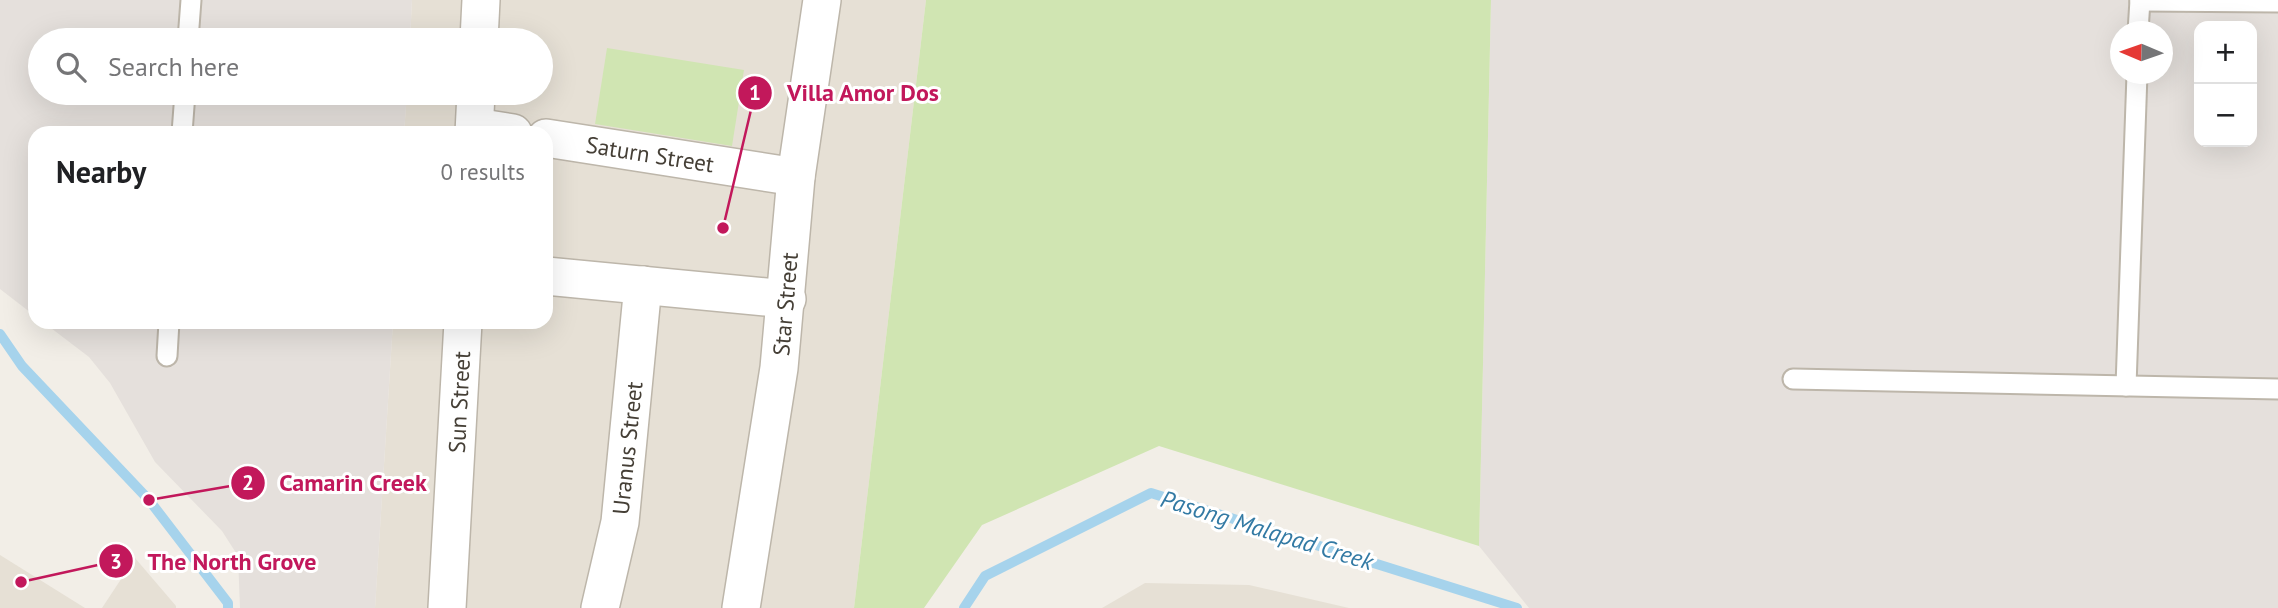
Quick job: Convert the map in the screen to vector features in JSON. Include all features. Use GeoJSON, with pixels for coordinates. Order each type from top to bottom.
{"type":"FeatureCollection","features":[{"type":"Feature","properties":{"kind":"street"},"geometry":{"type":"LineString","coordinates":[[480,28],[481,0]]}},
{"type":"Feature","properties":{"kind":"street","name":"Star Street"},"geometry":{"type":"LineString","coordinates":[[741,608],[779,368],[796,177],[822,0]]}},
{"type":"Feature","properties":{"kind":"street"},"geometry":{"type":"LineString","coordinates":[[475,118],[495,126]]}},
{"type":"Feature","properties":{"kind":"street","name":"Saturn Street"},"geometry":{"type":"LineString","coordinates":[[553,139],[796,177]]}},
{"type":"Feature","properties":{"kind":"street"},"geometry":{"type":"LineString","coordinates":[[553,277],[787,299]]}},
{"type":"Feature","properties":{"kind":"street","name":"Uranus Street"},"geometry":{"type":"LineString","coordinates":[[600,608],[620,523],[643,285]]}},
{"type":"Feature","properties":{"kind":"street","name":"Sun Street"},"geometry":{"type":"LineString","coordinates":[[447,608],[463,329]]}},
{"type":"Feature","properties":{"kind":"lane"},"geometry":{"type":"LineString","coordinates":[[189,28],[191,0]]}},
{"type":"Feature","properties":{"kind":"lane"},"geometry":{"type":"LineString","coordinates":[[2139,21],[2140,1],[2278,2]]}},
{"type":"Feature","properties":{"kind":"lane"},"geometry":{"type":"LineString","coordinates":[[2126,386],[2137,84]]}},
{"type":"Feature","properties":{"kind":"lane"},"geometry":{"type":"LineString","coordinates":[[183,126],[184,105]]}},
{"type":"Feature","properties":{"kind":"lane"},"geometry":{"type":"LineString","coordinates":[[167,356],[169,329]]}},
{"type":"Feature","properties":{"kind":"lane"},"geometry":{"type":"LineString","coordinates":[[1793,379],[2278,389]]}},
{"type":"Feature","properties":{"kind":"shaded area"},"geometry":{"type":"Polygon","coordinates":[[[0,0],[412,0],[411,28],[28,28],[28,105],[406,105],[405,126],[28,126],[28,311],[0,289],[0,0]]]}},
{"type":"Feature","properties":{"kind":"shaded area"},"geometry":{"type":"Polygon","coordinates":[[[412,0],[926,0],[854,608],[375,608],[393,329],[553,329],[553,126],[405,126],[406,105],[553,105],[553,28],[411,28],[412,0]]]}},
{"type":"Feature","properties":{"kind":"shaded area"},"geometry":{"type":"Polygon","coordinates":[[[1491,0],[2278,0],[2278,608],[1529,608],[1479,546],[1491,0]]]}},
{"type":"Feature","properties":{"kind":"shaded area"},"geometry":{"type":"Polygon","coordinates":[[[52,329],[393,329],[375,608],[240,608],[238,556],[222,531],[155,462],[110,383],[89,357],[52,329]]]}},
{"type":"Feature","properties":{"kind":"shaded area"},"geometry":{"type":"Polygon","coordinates":[[[0,555],[85,608],[0,608],[0,555]]]}},
{"type":"Feature","properties":{"kind":"shaded area"},"geometry":{"type":"Polygon","coordinates":[[[135,558],[176,606],[176,608],[102,608],[135,558]]]}},
{"type":"Feature","properties":{"kind":"shaded area"},"geometry":{"type":"Polygon","coordinates":[[[1145,583],[1249,585],[1349,608],[1102,608],[1145,583]]]}},
{"type":"Feature","properties":{"kind":"green space"},"geometry":{"type":"Polygon","coordinates":[[[926,0],[1491,0],[1479,546],[1159,446],[982,525],[924,608],[854,608],[926,0]]]}},
{"type":"Feature","properties":{"kind":"green space"},"geometry":{"type":"Polygon","coordinates":[[[607,48],[744,70],[732,146],[595,124],[607,48]]]}},
{"type":"Feature","properties":{"kind":"waterway"},"geometry":{"type":"LineString","coordinates":[[0,334],[22,366],[149,500],[228,603],[228,608]]}},
{"type":"Feature","properties":{"kind":"waterway","name":"Pasong Malapad Creek"},"geometry":{"type":"LineString","coordinates":[[964,608],[985,576],[1151,493],[1517,608]]}},
{"type":"Feature","properties":{"kind":"place","name":"Villa Amor Dos"},"geometry":{"type":"Point","coordinates":[723,228]}},
{"type":"Feature","properties":{"kind":"place","name":"Camarin Creek"},"geometry":{"type":"Point","coordinates":[149,500]}},
{"type":"Feature","properties":{"kind":"place","name":"The North Grove"},"geometry":{"type":"Point","coordinates":[21,582]}}]}
